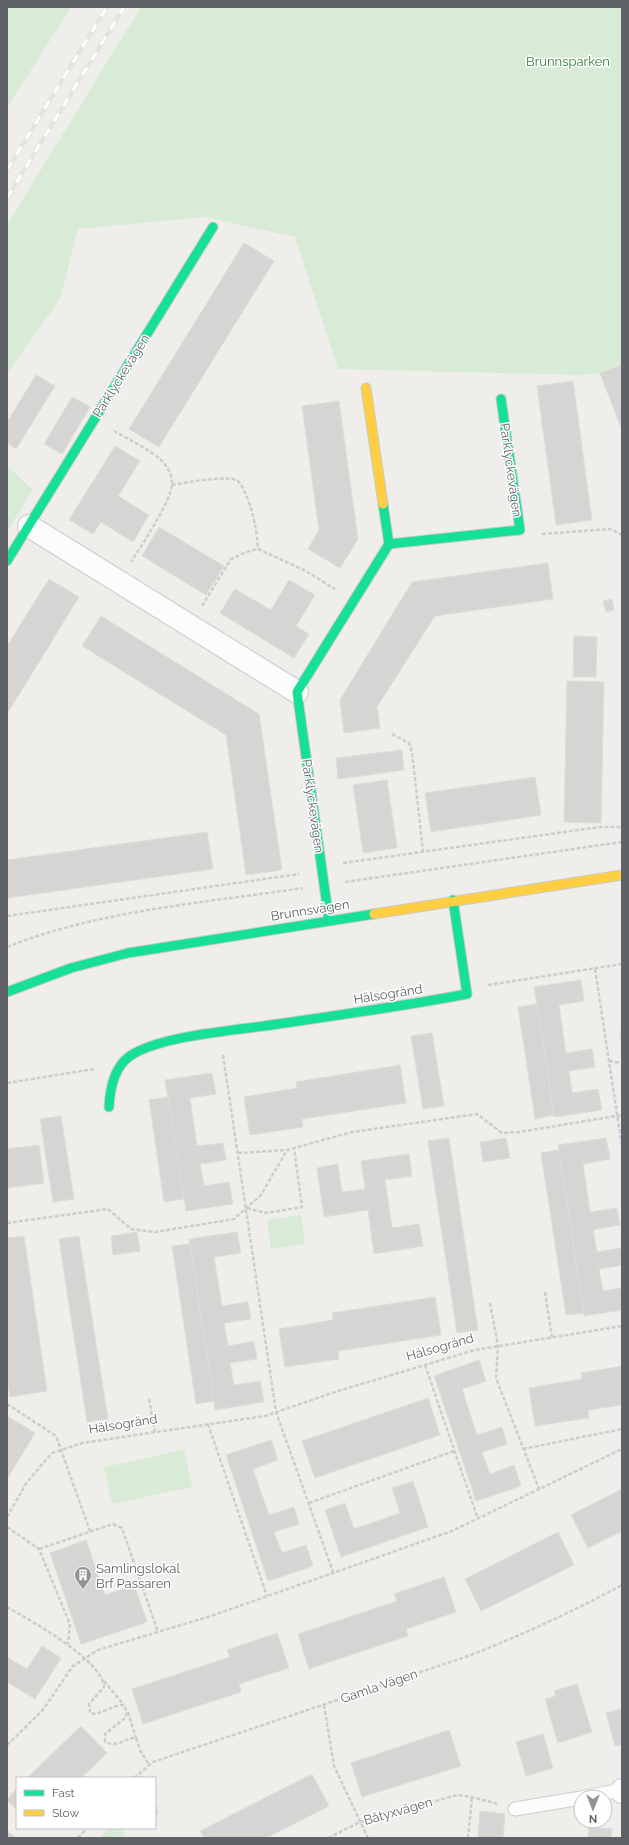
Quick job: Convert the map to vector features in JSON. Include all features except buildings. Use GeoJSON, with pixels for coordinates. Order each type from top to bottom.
{"type":"FeatureCollection","features":[{"type":"Feature","properties":{"kind":"street","name":"Parklyckevägen"},"geometry":{"type":"LineString","coordinates":[[7,561],[213,227]]}},
{"type":"Feature","properties":{"kind":"street"},"geometry":{"type":"LineString","coordinates":[[29,526],[297,692],[389,544],[366,388]]}},
{"type":"Feature","properties":{"kind":"street","name":"Parklyckevägen"},"geometry":{"type":"LineString","coordinates":[[389,544],[520,530],[501,399]]}},
{"type":"Feature","properties":{"kind":"street","name":"Parklyckevägen"},"geometry":{"type":"LineString","coordinates":[[297,692],[329,920]]}},
{"type":"Feature","properties":{"kind":"street","name":"Brunnsvägen"},"geometry":{"type":"LineString","coordinates":[[7,992],[71,968],[128,953],[453,900],[622,875]]}},
{"type":"Feature","properties":{"kind":"street"},"geometry":{"type":"LineString","coordinates":[[453,900],[467,994]]}},
{"type":"Feature","properties":{"kind":"street","name":"Hälsogränd"},"geometry":{"type":"LineString","coordinates":[[109,1107],[110,1089],[116,1071],[130,1056],[150,1046],[219,1033],[421,1003],[467,994]]}},
{"type":"Feature","properties":{"kind":"lane"},"geometry":{"type":"LineString","coordinates":[[516,1809],[573,1799]]}},
{"type":"Feature","properties":{"kind":"path"},"geometry":{"type":"LineString","coordinates":[[95,419],[160,459],[168,468],[172,484],[167,499],[151,530],[120,582]]}},
{"type":"Feature","properties":{"kind":"path"},"geometry":{"type":"LineString","coordinates":[[172,484],[227,478],[236,480],[240,484],[252,511],[256,526],[258,549]]}},
{"type":"Feature","properties":{"kind":"path"},"geometry":{"type":"LineString","coordinates":[[520,530],[544,534],[611,529],[622,535]]}},
{"type":"Feature","properties":{"kind":"path"},"geometry":{"type":"LineString","coordinates":[[190,625],[231,559],[246,552],[258,549],[304,570],[354,601]]}},
{"type":"Feature","properties":{"kind":"path"},"geometry":{"type":"LineString","coordinates":[[392,734],[409,743],[412,752],[423,852]]}},
{"type":"Feature","properties":{"kind":"path"},"geometry":{"type":"LineString","coordinates":[[467,994],[488,985],[622,964]]}},
{"type":"Feature","properties":{"kind":"path"},"geometry":{"type":"LineString","coordinates":[[595,969],[622,1147]]}},
{"type":"Feature","properties":{"kind":"path"},"geometry":{"type":"LineString","coordinates":[[219,1033],[276,1412],[333,1572]]}},
{"type":"Feature","properties":{"kind":"path"},"geometry":{"type":"LineString","coordinates":[[609,1061],[622,1063]]}},
{"type":"Feature","properties":{"kind":"path"},"geometry":{"type":"LineString","coordinates":[[7,1083],[102,1067],[116,1071]]}},
{"type":"Feature","properties":{"kind":"path"},"geometry":{"type":"LineString","coordinates":[[238,1153],[287,1150],[352,1132],[477,1114],[502,1133],[519,1132],[622,1115]]}},
{"type":"Feature","properties":{"kind":"path"},"geometry":{"type":"LineString","coordinates":[[246,1208],[266,1213],[302,1207],[294,1148]]}},
{"type":"Feature","properties":{"kind":"path"},"geometry":{"type":"LineString","coordinates":[[7,1223],[108,1209],[131,1229],[155,1232],[234,1219],[261,1195],[287,1150]]}},
{"type":"Feature","properties":{"kind":"path"},"geometry":{"type":"LineString","coordinates":[[545,1292],[552,1338]]}},
{"type":"Feature","properties":{"kind":"path"},"geometry":{"type":"LineString","coordinates":[[490,1303],[498,1346],[496,1378],[538,1489]]}},
{"type":"Feature","properties":{"kind":"path","name":"Hälsogränd"},"geometry":{"type":"LineString","coordinates":[[7,1517],[27,1482],[52,1453],[62,1449],[82,1443],[264,1416],[475,1350],[622,1326]]}},
{"type":"Feature","properties":{"kind":"path"},"geometry":{"type":"LineString","coordinates":[[425,1365],[478,1519]]}},
{"type":"Feature","properties":{"kind":"path"},"geometry":{"type":"LineString","coordinates":[[149,1399],[155,1432]]}},
{"type":"Feature","properties":{"kind":"path"},"geometry":{"type":"LineString","coordinates":[[7,1404],[56,1436],[62,1449],[90,1531]]}},
{"type":"Feature","properties":{"kind":"path"},"geometry":{"type":"LineString","coordinates":[[208,1424],[266,1596]]}},
{"type":"Feature","properties":{"kind":"path"},"geometry":{"type":"LineString","coordinates":[[523,1449],[622,1428]]}},
{"type":"Feature","properties":{"kind":"path"},"geometry":{"type":"LineString","coordinates":[[7,1745],[42,1711],[73,1666],[98,1650],[211,1616],[452,1531],[622,1449]]}},
{"type":"Feature","properties":{"kind":"path"},"geometry":{"type":"LineString","coordinates":[[309,1503],[454,1451]]}},
{"type":"Feature","properties":{"kind":"path"},"geometry":{"type":"LineString","coordinates":[[39,1549],[113,1524],[122,1528],[158,1632]]}},
{"type":"Feature","properties":{"kind":"path"},"geometry":{"type":"LineString","coordinates":[[7,1527],[39,1549],[70,1624],[68,1644]]}},
{"type":"Feature","properties":{"kind":"path","name":"Gamla Vägen"},"geometry":{"type":"LineString","coordinates":[[135,1777],[153,1762],[497,1645],[593,1601],[622,1585]]}},
{"type":"Feature","properties":{"kind":"path"},"geometry":{"type":"LineString","coordinates":[[7,1607],[68,1644],[104,1681],[124,1705],[140,1750],[149,1765]]}},
{"type":"Feature","properties":{"kind":"path"},"geometry":{"type":"LineString","coordinates":[[104,1681],[104,1687],[89,1704],[90,1712],[96,1714],[119,1704],[124,1705]]}},
{"type":"Feature","properties":{"kind":"path"},"geometry":{"type":"LineString","coordinates":[[324,1704],[334,1766],[368,1838]]}},
{"type":"Feature","properties":{"kind":"path"},"geometry":{"type":"LineString","coordinates":[[127,1712],[125,1718],[105,1734],[105,1742],[112,1745],[119,1744],[130,1738],[136,1738]]}},
{"type":"Feature","properties":{"kind":"path","name":"Båtyxvägen"},"geometry":{"type":"LineString","coordinates":[[328,1838],[360,1822],[457,1795],[472,1797],[516,1809]]}},
{"type":"Feature","properties":{"kind":"path"},"geometry":{"type":"LineString","coordinates":[[468,1838],[472,1797]]}},
{"type":"Feature","properties":{"kind":"path"},"geometry":{"type":"LineString","coordinates":[[78,1838],[86,1829]]}},
{"type":"Feature","properties":{"kind":"green space"},"geometry":{"type":"Polygon","coordinates":[[[7,7],[71,7],[7,108],[7,7]]]}},
{"type":"Feature","properties":{"kind":"green space","name":"Brunnsparken"},"geometry":{"type":"Polygon","coordinates":[[[141,7],[622,7],[622,430],[600,373],[582,375],[338,369],[295,237],[205,217],[78,229],[60,299],[9,371],[7,377],[7,225],[141,7]]]}},
{"type":"Feature","properties":{"kind":"green space"},"geometry":{"type":"Polygon","coordinates":[[[7,466],[33,490],[7,531],[7,466]]]}},
{"type":"Feature","properties":{"kind":"green space"},"geometry":{"type":"Polygon","coordinates":[[[301,1215],[305,1244],[271,1249],[267,1220],[301,1215]]]}},
{"type":"Feature","properties":{"kind":"green space"},"geometry":{"type":"Polygon","coordinates":[[[184,1450],[192,1487],[112,1504],[104,1467],[184,1450]]]}},
{"type":"Feature","properties":{"kind":"green space"},"geometry":{"type":"Polygon","coordinates":[[[108,1829],[122,1829],[126,1838],[100,1838],[108,1829]]]}},
{"type":"Feature","properties":{"kind":"railway"},"geometry":{"type":"LineString","coordinates":[[7,170],[107,7]]}},
{"type":"Feature","properties":{"kind":"railway"},"geometry":{"type":"LineString","coordinates":[[7,198],[124,7]]}},
{"type":"Feature","properties":{"kind":"traffic: fast"},"geometry":{"type":"LineString","coordinates":[[7,561],[213,227]]}},
{"type":"Feature","properties":{"kind":"traffic: fast"},"geometry":{"type":"LineString","coordinates":[[389,544],[520,530],[501,399]]}},
{"type":"Feature","properties":{"kind":"traffic: fast"},"geometry":{"type":"LineString","coordinates":[[329,920],[297,692],[389,544],[383,504]]}},
{"type":"Feature","properties":{"kind":"traffic: fast"},"geometry":{"type":"LineString","coordinates":[[109,1107],[112,1085],[120,1066],[130,1056],[161,1043],[201,1034],[349,1014],[467,994],[453,900]]}},
{"type":"Feature","properties":{"kind":"traffic: fast"},"geometry":{"type":"LineString","coordinates":[[7,992],[71,968],[128,953],[374,914]]}},
{"type":"Feature","properties":{"kind":"traffic: slow"},"geometry":{"type":"LineString","coordinates":[[366,388],[383,504]]}},
{"type":"Feature","properties":{"kind":"traffic: slow"},"geometry":{"type":"LineString","coordinates":[[374,914],[622,875]]}},
{"type":"Feature","properties":{"kind":"place","name":"Samlingslokal Brf Passaren"},"geometry":{"type":"Point","coordinates":[83,1590]}}]}
